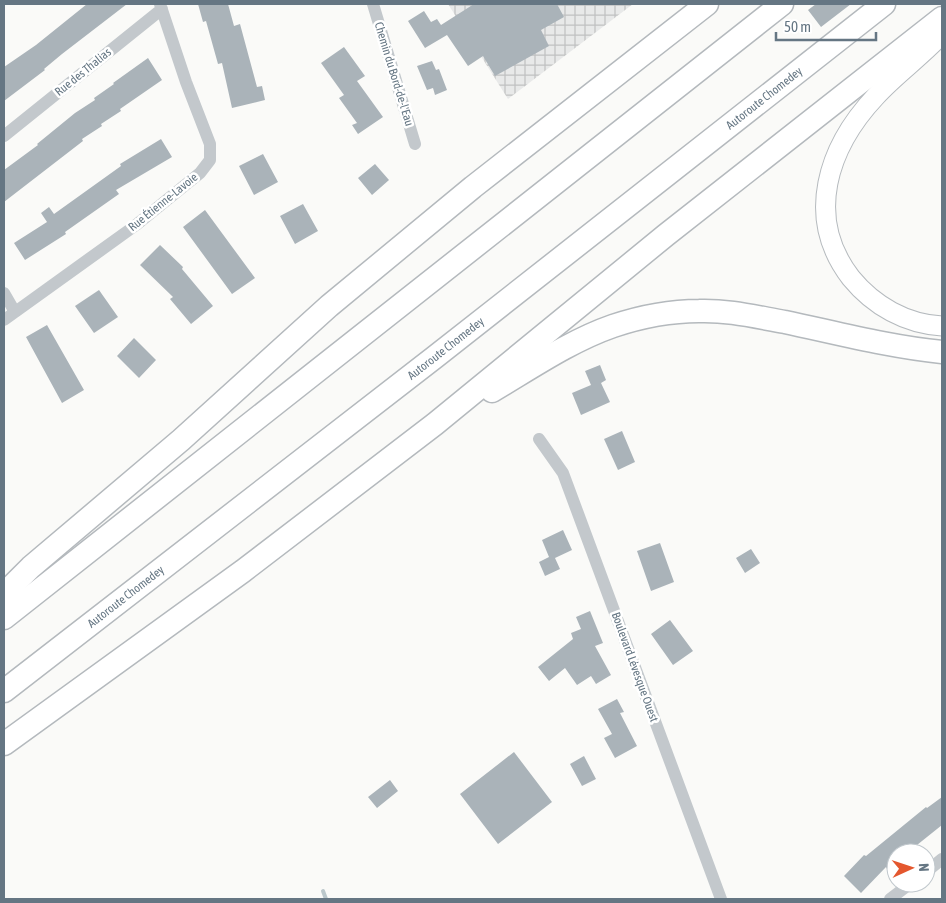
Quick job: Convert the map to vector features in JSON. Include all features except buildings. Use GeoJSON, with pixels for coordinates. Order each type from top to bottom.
{"type":"FeatureCollection","features":[{"type":"Feature","properties":{"kind":"highway"},"geometry":{"type":"LineString","coordinates":[[679,26],[693,4]]}},
{"type":"Feature","properties":{"kind":"highway"},"geometry":{"type":"LineString","coordinates":[[4,594],[31,567],[181,440],[329,306],[473,187],[707,4]]}},
{"type":"Feature","properties":{"kind":"highway"},"geometry":{"type":"LineString","coordinates":[[4,618],[782,4]]}},
{"type":"Feature","properties":{"kind":"highway","name":"Autoroute Chomedey"},"geometry":{"type":"LineString","coordinates":[[4,691],[435,357],[884,4]]}},
{"type":"Feature","properties":{"kind":"highway"},"geometry":{"type":"LineString","coordinates":[[4,744],[243,571],[435,424],[666,235],[942,18]]}},
{"type":"Feature","properties":{"kind":"highway"},"geometry":{"type":"LineString","coordinates":[[435,424],[575,342],[613,326],[668,313],[699,310],[735,313],[942,352]]}},
{"type":"Feature","properties":{"kind":"main road"},"geometry":{"type":"LineString","coordinates":[[942,34],[881,90],[854,123],[834,159],[828,181],[826,206],[828,229],[834,249],[856,284],[872,299],[897,315],[916,322],[942,326]]}},
{"type":"Feature","properties":{"kind":"street","name":"Chemin du Bord-de-l'Eau"},"geometry":{"type":"LineString","coordinates":[[373,4],[415,144]]}},
{"type":"Feature","properties":{"kind":"street","name":"Rue des Thalias"},"geometry":{"type":"LineString","coordinates":[[4,136],[161,6]]}},
{"type":"Feature","properties":{"kind":"street","name":"Rue Étienne-Lavoie"},"geometry":{"type":"LineString","coordinates":[[4,320],[136,224],[200,173],[210,160],[210,144],[186,82],[161,6]]}},
{"type":"Feature","properties":{"kind":"street"},"geometry":{"type":"LineString","coordinates":[[4,293],[15,312]]}},
{"type":"Feature","properties":{"kind":"street","name":"Boulevard Lévesque Ouest"},"geometry":{"type":"LineString","coordinates":[[539,439],[563,474],[721,899]]}},
{"type":"Feature","properties":{"kind":"shaded area"},"geometry":{"type":"Polygon","coordinates":[[[448,4],[633,4],[508,99],[448,4]]]}},
{"type":"Feature","properties":{"kind":"waterway"},"geometry":{"type":"LineString","coordinates":[[323,891],[326,899]]}}]}
